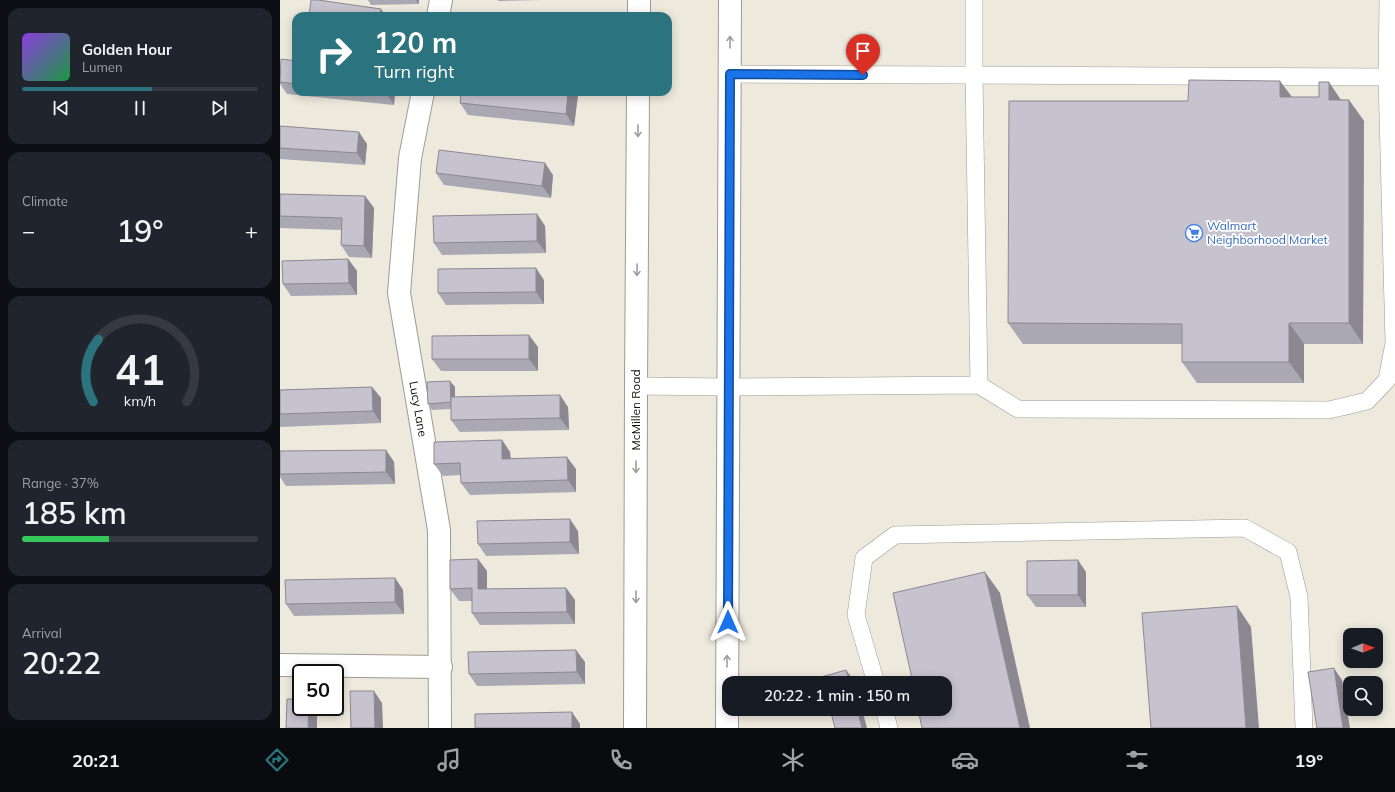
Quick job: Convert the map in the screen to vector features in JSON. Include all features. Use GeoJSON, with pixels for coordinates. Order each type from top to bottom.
{"type":"FeatureCollection","features":[{"type":"Feature","properties":{"kind":"main road"},"geometry":{"type":"LineString","coordinates":[[439,12],[441,0]]}},
{"type":"Feature","properties":{"kind":"main road"},"geometry":{"type":"LineString","coordinates":[[639,0],[639,12]]}},
{"type":"Feature","properties":{"kind":"main road"},"geometry":{"type":"LineString","coordinates":[[727,728],[730,0]]}},
{"type":"Feature","properties":{"kind":"main road","name":"Lucy Lane"},"geometry":{"type":"LineString","coordinates":[[422,96],[410,158],[398,293],[439,530],[441,666],[440,728]]}},
{"type":"Feature","properties":{"kind":"main road","name":"McMillen Road"},"geometry":{"type":"LineString","coordinates":[[635,728],[638,96]]}},
{"type":"Feature","properties":{"kind":"main road"},"geometry":{"type":"LineString","coordinates":[[280,665],[441,666]]}},
{"type":"Feature","properties":{"kind":"lane"},"geometry":{"type":"LineString","coordinates":[[974,0],[979,385]]}},
{"type":"Feature","properties":{"kind":"lane"},"geometry":{"type":"LineString","coordinates":[[636,386],[729,387],[979,385],[1018,409],[1330,410],[1367,401],[1387,380],[1394,343],[1387,77],[1388,0]]}},
{"type":"Feature","properties":{"kind":"lane"},"geometry":{"type":"LineString","coordinates":[[730,74],[1387,77]]}},
{"type":"Feature","properties":{"kind":"lane"},"geometry":{"type":"LineString","coordinates":[[874,676],[856,615],[864,558],[895,535],[1245,528],[1288,552],[1299,597],[1304,728]]}},
{"type":"Feature","properties":{"kind":"lane"},"geometry":{"type":"LineString","coordinates":[[886,716],[889,728]]}},
{"type":"Feature","properties":{"kind":"building"},"geometry":{"type":"Polygon","coordinates":[[[311,0],[381,9],[381,12],[310,12],[311,0]]]}},
{"type":"Feature","properties":{"kind":"building"},"geometry":{"type":"Polygon","coordinates":[[[281,59],[292,60],[292,84],[280,82],[281,59]]]}},
{"type":"Feature","properties":{"kind":"building","name":"Walmart Neighborhood Market"},"geometry":{"type":"Polygon","coordinates":[[[1189,80],[1280,81],[1280,97],[1319,97],[1319,82],[1329,82],[1329,100],[1349,100],[1349,323],[1289,323],[1289,362],[1182,362],[1182,324],[1008,323],[1009,101],[1188,101],[1189,80]]]}},
{"type":"Feature","properties":{"kind":"building"},"geometry":{"type":"Polygon","coordinates":[[[461,96],[568,96],[566,114],[460,103],[461,96]]]}},
{"type":"Feature","properties":{"kind":"building"},"geometry":{"type":"Polygon","coordinates":[[[280,126],[359,132],[357,153],[280,148],[280,126]]]}},
{"type":"Feature","properties":{"kind":"building"},"geometry":{"type":"Polygon","coordinates":[[[439,150],[545,163],[542,186],[436,173],[439,150]]]}},
{"type":"Feature","properties":{"kind":"building"},"geometry":{"type":"Polygon","coordinates":[[[280,194],[365,196],[364,246],[341,245],[342,218],[280,216],[280,194]]]}},
{"type":"Feature","properties":{"kind":"building"},"geometry":{"type":"Polygon","coordinates":[[[537,214],[537,241],[434,243],[433,216],[537,214]]]}},
{"type":"Feature","properties":{"kind":"building"},"geometry":{"type":"Polygon","coordinates":[[[348,259],[349,283],[283,284],[282,261],[348,259]]]}},
{"type":"Feature","properties":{"kind":"building"},"geometry":{"type":"Polygon","coordinates":[[[536,268],[536,292],[438,293],[438,269],[536,268]]]}},
{"type":"Feature","properties":{"kind":"building"},"geometry":{"type":"Polygon","coordinates":[[[529,335],[529,359],[432,359],[432,336],[529,335]]]}},
{"type":"Feature","properties":{"kind":"building"},"geometry":{"type":"Polygon","coordinates":[[[450,381],[451,402],[428,404],[427,382],[450,381]]]}},
{"type":"Feature","properties":{"kind":"building"},"geometry":{"type":"Polygon","coordinates":[[[372,387],[373,411],[280,414],[280,390],[372,387]]]}},
{"type":"Feature","properties":{"kind":"building"},"geometry":{"type":"Polygon","coordinates":[[[560,395],[560,418],[451,420],[451,397],[560,395]]]}},
{"type":"Feature","properties":{"kind":"building"},"geometry":{"type":"Polygon","coordinates":[[[502,440],[502,459],[567,457],[568,480],[461,483],[460,463],[434,464],[434,442],[502,440]]]}},
{"type":"Feature","properties":{"kind":"building"},"geometry":{"type":"Polygon","coordinates":[[[386,450],[386,472],[280,474],[280,451],[386,450]]]}},
{"type":"Feature","properties":{"kind":"building"},"geometry":{"type":"Polygon","coordinates":[[[570,519],[570,542],[478,544],[477,521],[570,519]]]}},
{"type":"Feature","properties":{"kind":"building"},"geometry":{"type":"Polygon","coordinates":[[[478,559],[478,589],[566,588],[567,612],[472,613],[472,588],[450,589],[450,560],[478,559]]]}},
{"type":"Feature","properties":{"kind":"building"},"geometry":{"type":"Polygon","coordinates":[[[1078,560],[1078,595],[1027,595],[1027,561],[1078,560]]]}},
{"type":"Feature","properties":{"kind":"building"},"geometry":{"type":"Polygon","coordinates":[[[985,572],[1020,728],[922,728],[919,716],[952,716],[952,676],[911,676],[893,593],[985,572]]]}},
{"type":"Feature","properties":{"kind":"building"},"geometry":{"type":"Polygon","coordinates":[[[395,578],[395,602],[286,604],[285,580],[395,578]]]}},
{"type":"Feature","properties":{"kind":"building"},"geometry":{"type":"Polygon","coordinates":[[[1237,606],[1246,728],[1151,728],[1142,613],[1237,606]]]}},
{"type":"Feature","properties":{"kind":"building"},"geometry":{"type":"Polygon","coordinates":[[[576,650],[577,672],[469,674],[468,652],[576,650]]]}},
{"type":"Feature","properties":{"kind":"building"},"geometry":{"type":"Polygon","coordinates":[[[1334,668],[1343,728],[1317,728],[1308,672],[1334,668]]]}},
{"type":"Feature","properties":{"kind":"building"},"geometry":{"type":"Polygon","coordinates":[[[846,670],[848,676],[825,676],[846,670]]]}},
{"type":"Feature","properties":{"kind":"building"},"geometry":{"type":"Polygon","coordinates":[[[350,691],[374,691],[375,728],[351,728],[350,691]]]}},
{"type":"Feature","properties":{"kind":"building"},"geometry":{"type":"Polygon","coordinates":[[[287,699],[292,699],[292,716],[309,716],[308,728],[286,728],[287,699]]]}},
{"type":"Feature","properties":{"kind":"building"},"geometry":{"type":"Polygon","coordinates":[[[572,712],[572,728],[475,728],[475,714],[572,712]]]}},
{"type":"Feature","properties":{"kind":"building"},"geometry":{"type":"Polygon","coordinates":[[[832,716],[859,716],[862,728],[835,728],[832,716]]]}},
{"type":"Feature","properties":{"kind":"place","name":"Walmart Neighborhood Market"},"geometry":{"type":"Point","coordinates":[1194,233]}},
{"type":"Feature","properties":{"kind":"route"},"geometry":{"type":"LineString","coordinates":[[728,622],[730,74],[863,75]]}}]}
